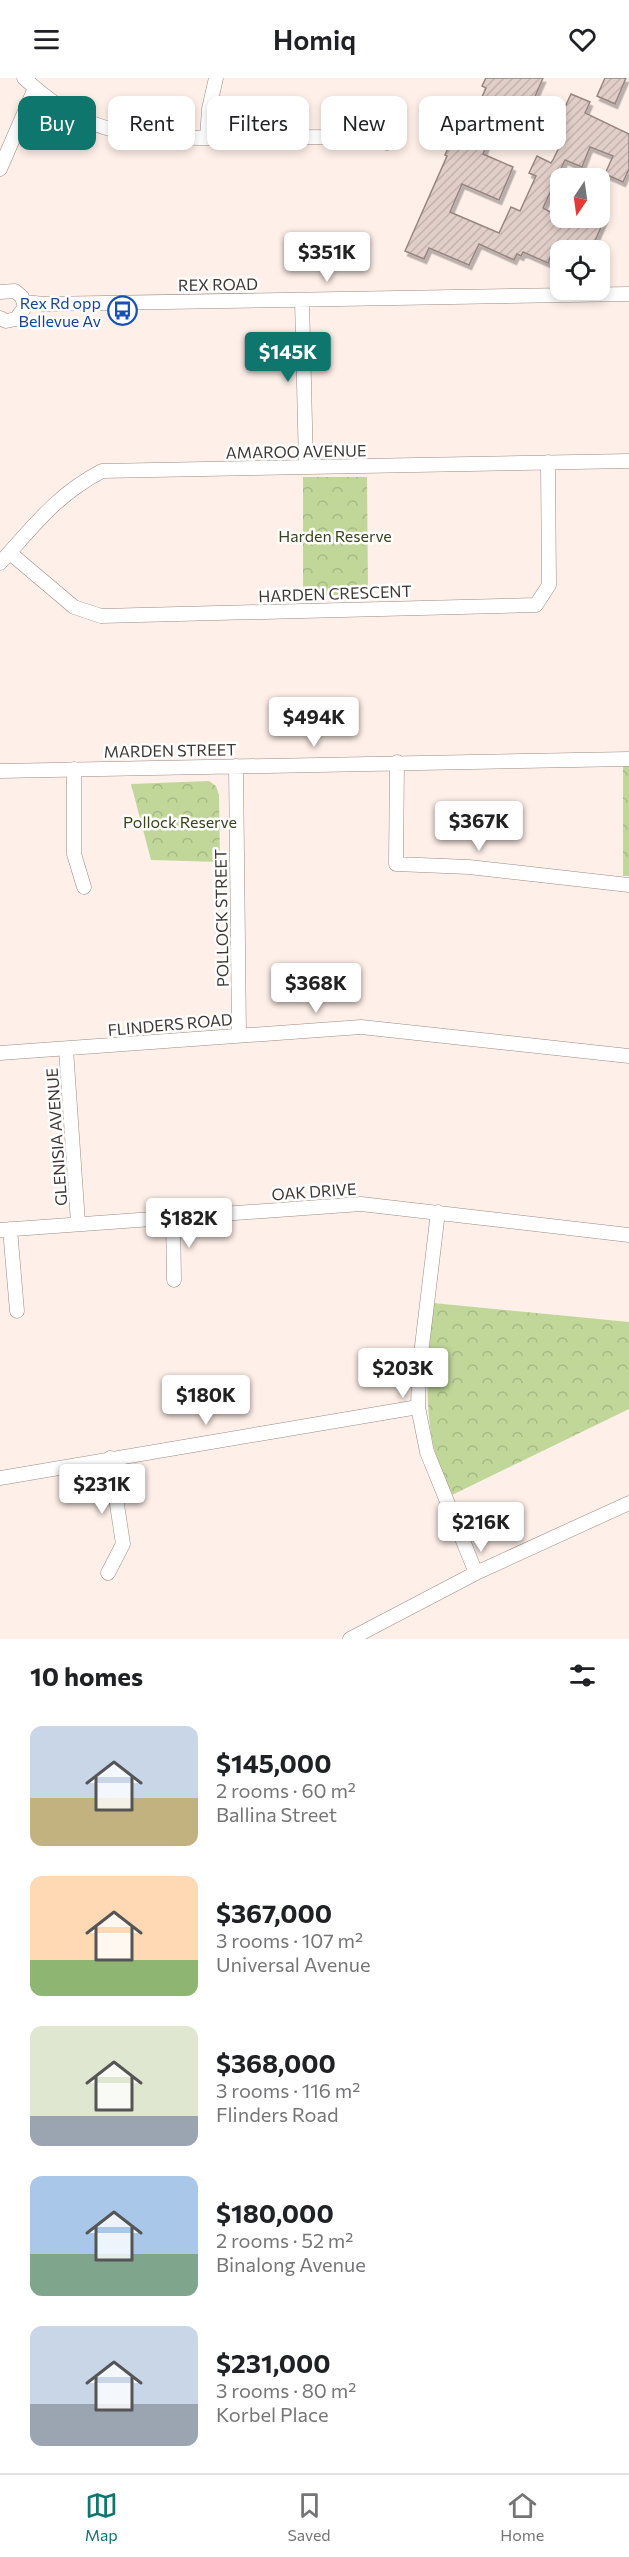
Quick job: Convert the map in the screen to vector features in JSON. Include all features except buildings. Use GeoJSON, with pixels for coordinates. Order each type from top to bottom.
{"type":"FeatureCollection","features":[{"type":"Feature","properties":{"kind":"street"},"geometry":{"type":"LineString","coordinates":[[24,78],[63,109],[110,130],[146,137],[207,138]]}},
{"type":"Feature","properties":{"kind":"street"},"geometry":{"type":"LineString","coordinates":[[212,96],[216,78]]}},
{"type":"Feature","properties":{"kind":"street"},"geometry":{"type":"LineString","coordinates":[[0,169],[35,88]]}},
{"type":"Feature","properties":{"kind":"street","name":"REX ROAD"},"geometry":{"type":"LineString","coordinates":[[0,292],[15,291],[24,302],[44,304],[629,294]]}},
{"type":"Feature","properties":{"kind":"street"},"geometry":{"type":"LineString","coordinates":[[302,300],[306,466]]}},
{"type":"Feature","properties":{"kind":"street"},"geometry":{"type":"LineString","coordinates":[[1,320],[12,321],[20,316],[24,302]]}},
{"type":"Feature","properties":{"kind":"street","name":"AMAROO AVENUE"},"geometry":{"type":"LineString","coordinates":[[5,558],[55,501],[77,484],[102,471],[629,461]]}},
{"type":"Feature","properties":{"kind":"street","name":"HARDEN CRESCENT"},"geometry":{"type":"LineString","coordinates":[[5,558],[74,607],[101,616],[536,604],[549,585],[548,462]]}},
{"type":"Feature","properties":{"kind":"street","name":"MARDEN STREET"},"geometry":{"type":"LineString","coordinates":[[0,771],[629,759]]}},
{"type":"Feature","properties":{"kind":"street"},"geometry":{"type":"LineString","coordinates":[[397,762],[396,864],[469,867],[629,885]]}},
{"type":"Feature","properties":{"kind":"street","name":"POLLOCK STREET"},"geometry":{"type":"LineString","coordinates":[[236,766],[238,1035]]}},
{"type":"Feature","properties":{"kind":"street"},"geometry":{"type":"LineString","coordinates":[[74,769],[74,854],[84,887]]}},
{"type":"Feature","properties":{"kind":"street","name":"FLINDERS ROAD"},"geometry":{"type":"LineString","coordinates":[[0,1053],[362,1027],[629,1056]]}},
{"type":"Feature","properties":{"kind":"street","name":"GLENISIA AVENUE"},"geometry":{"type":"LineString","coordinates":[[66,1049],[78,1223]]}},
{"type":"Feature","properties":{"kind":"street","name":"OAK DRIVE"},"geometry":{"type":"LineString","coordinates":[[5,1230],[361,1204],[629,1235]]}},
{"type":"Feature","properties":{"kind":"street"},"geometry":{"type":"LineString","coordinates":[[438,1212],[421,1351],[418,1407],[427,1452],[476,1573]]}},
{"type":"Feature","properties":{"kind":"street"},"geometry":{"type":"LineString","coordinates":[[173,1218],[174,1281]]}},
{"type":"Feature","properties":{"kind":"street"},"geometry":{"type":"LineString","coordinates":[[5,1230],[17,1311]]}},
{"type":"Feature","properties":{"kind":"street"},"geometry":{"type":"LineString","coordinates":[[0,1478],[418,1407]]}},
{"type":"Feature","properties":{"kind":"street"},"geometry":{"type":"LineString","coordinates":[[108,1573],[123,1544],[110,1458]]}},
{"type":"Feature","properties":{"kind":"street"},"geometry":{"type":"LineString","coordinates":[[350,1639],[476,1573],[629,1503]]}},
{"type":"Feature","properties":{"kind":"green space","name":"Harden Reserve"},"geometry":{"type":"Polygon","coordinates":[[[303,477],[367,477],[368,593],[303,597],[303,477]]]}},
{"type":"Feature","properties":{"kind":"green space"},"geometry":{"type":"Polygon","coordinates":[[[623,765],[629,765],[629,876],[623,876],[623,765]]]}},
{"type":"Feature","properties":{"kind":"green space","name":"Pollock Reserve"},"geometry":{"type":"Polygon","coordinates":[[[209,781],[216,786],[219,795],[220,862],[151,860],[131,784],[209,781]]]}},
{"type":"Feature","properties":{"kind":"green space"},"geometry":{"type":"Polygon","coordinates":[[[433,1303],[629,1322],[629,1409],[452,1495],[441,1472],[430,1425],[428,1377],[433,1303]]]}},
{"type":"Feature","properties":{"kind":"place","name":"Rex Rd opp Bellevue Av"},"geometry":{"type":"Point","coordinates":[122,311]}}]}
